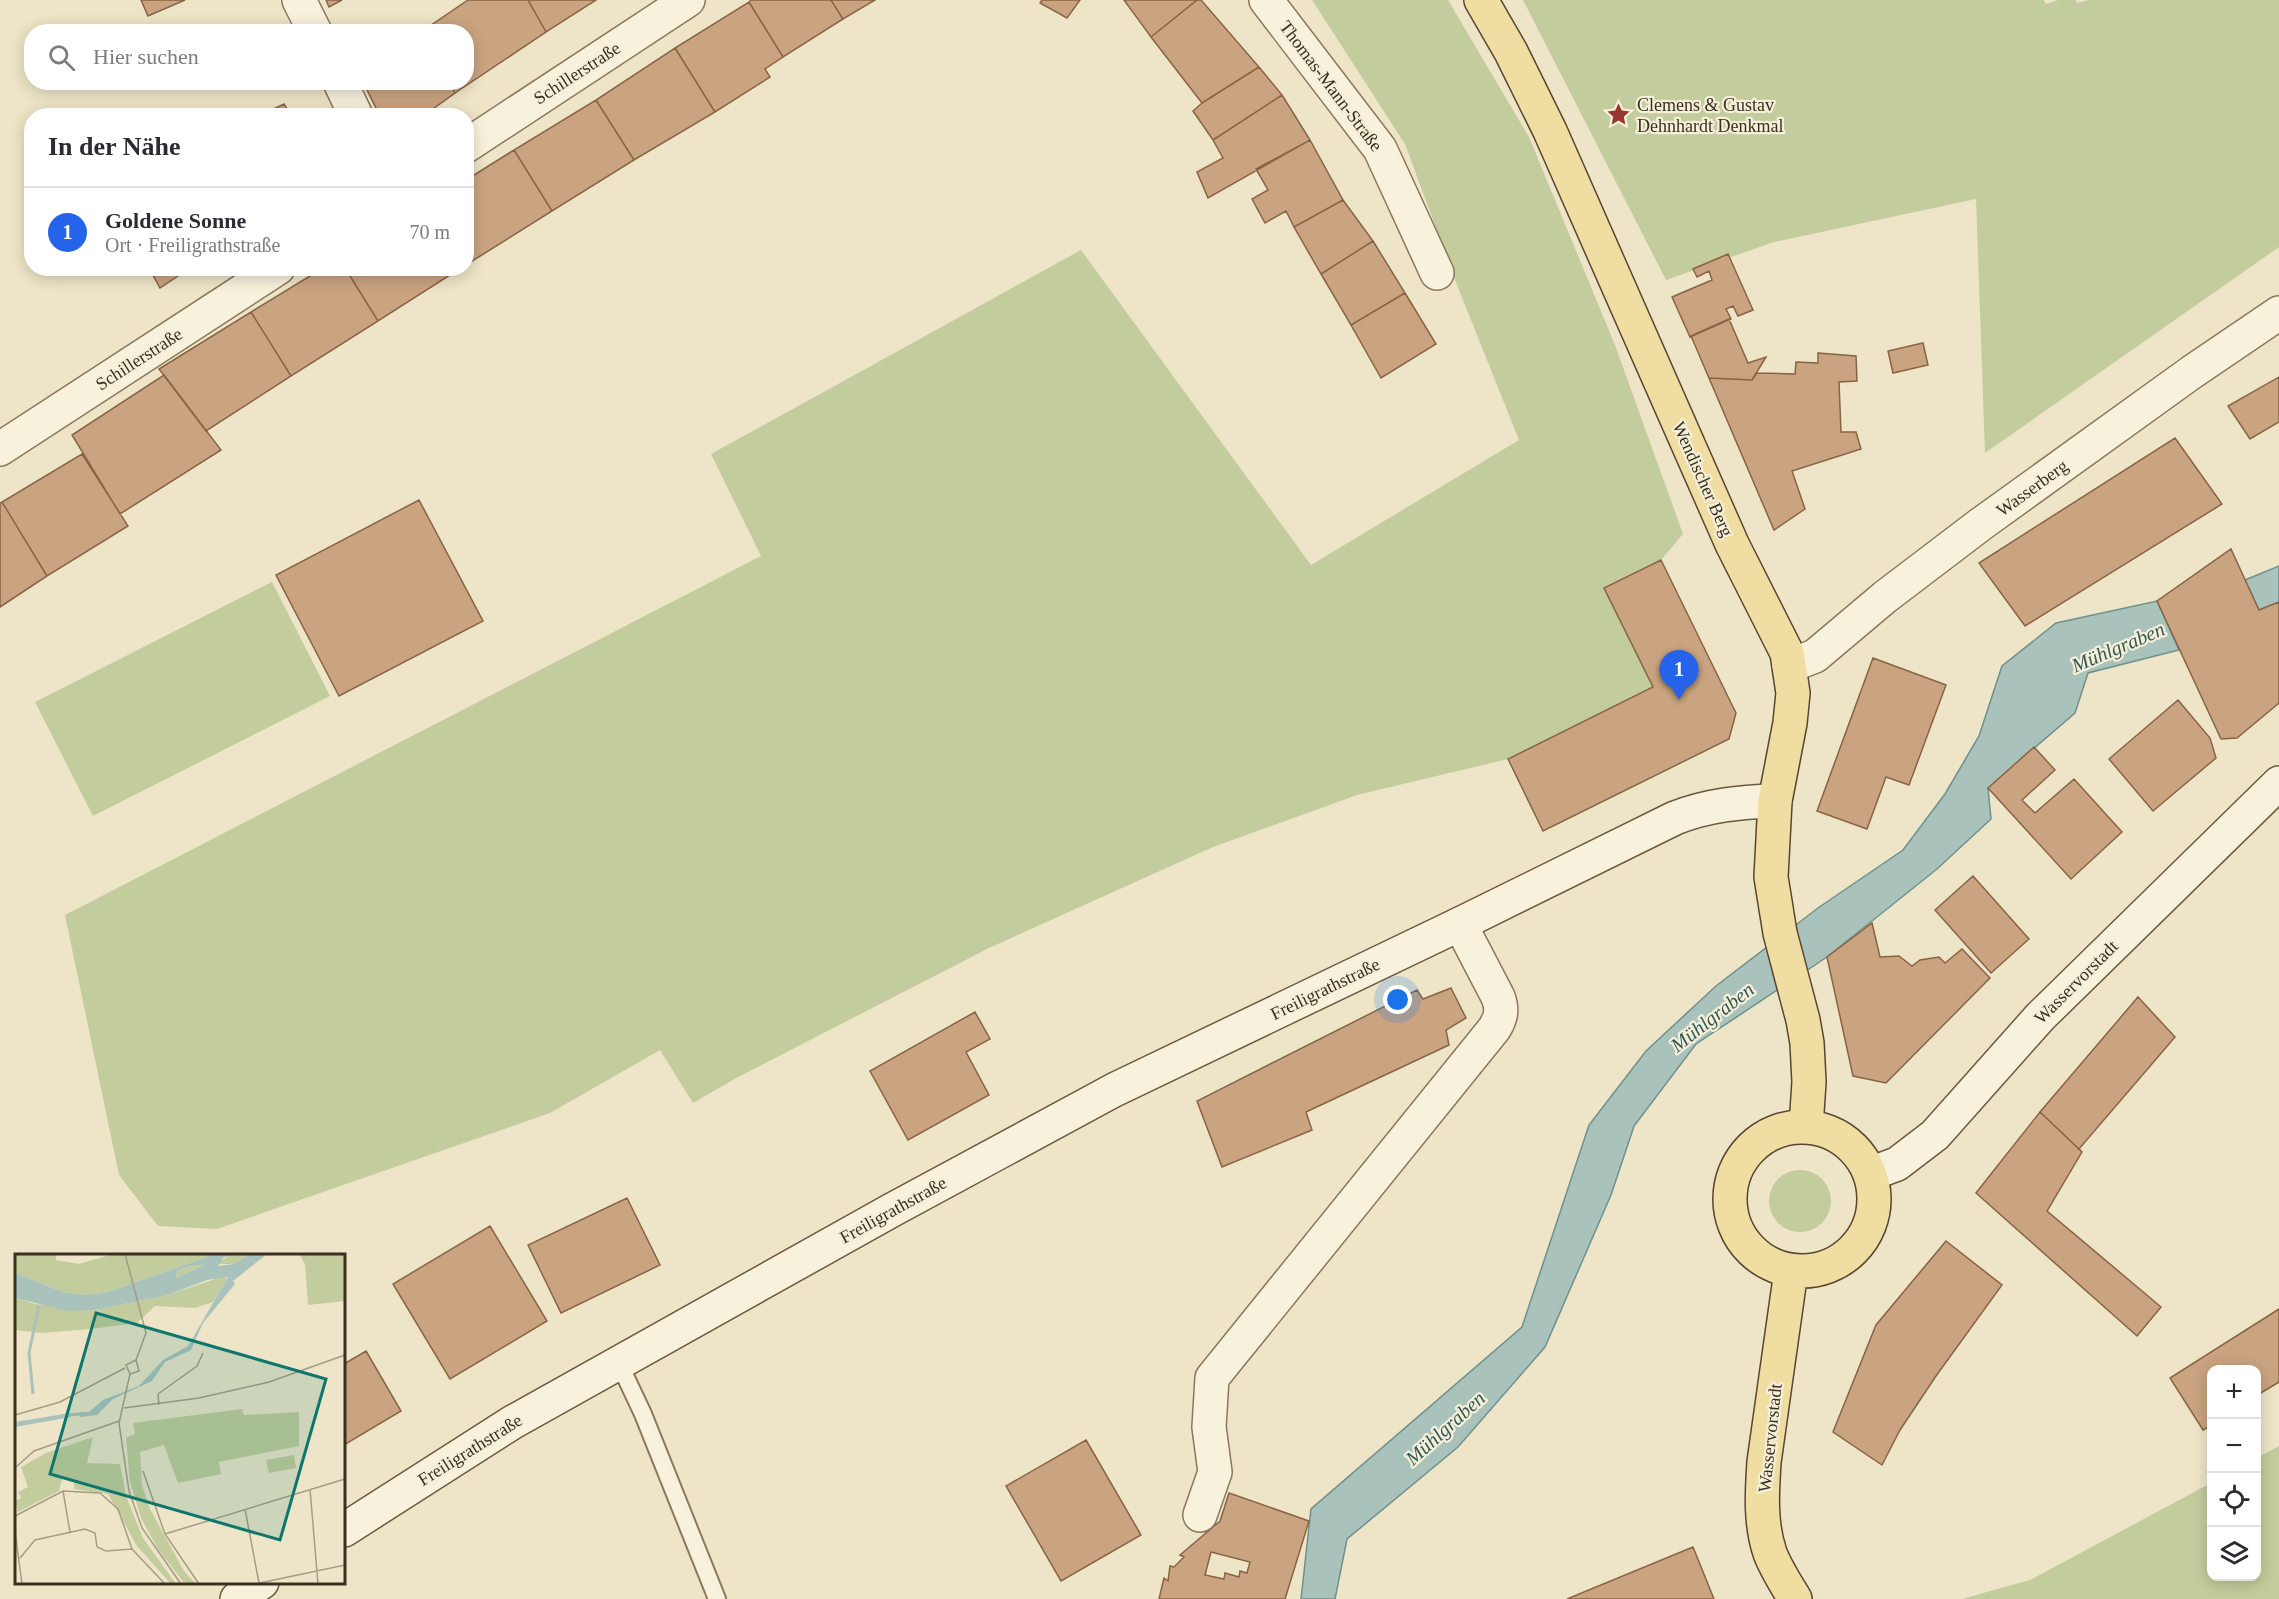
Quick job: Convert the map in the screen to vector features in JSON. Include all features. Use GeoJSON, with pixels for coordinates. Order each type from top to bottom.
{"type":"FeatureCollection","features":[{"type":"Feature","properties":{"kind":"main road","name":"Wendischer Berg"},"geometry":{"type":"LineString","coordinates":[[1481,0],[1511,52],[1550,131],[1727,533],[1782,642],[1789,666],[1793,693],[1790,723],[1775,801],[1772,877],[1780,933],[1803,1020],[1809,1064],[1806,1127]]}},
{"type":"Feature","properties":{"kind":"main road"},"geometry":{"type":"LineString","coordinates":[[1806,1127],[1824,1130],[1840,1138],[1854,1149],[1870,1174],[1874,1200],[1871,1221],[1862,1239],[1848,1254],[1831,1266],[1811,1271],[1791,1271],[1768,1263],[1748,1249],[1735,1228],[1729,1204],[1731,1180],[1742,1158],[1760,1140],[1781,1130],[1806,1127]]}},
{"type":"Feature","properties":{"kind":"main road","name":"Wasservorstadt"},"geometry":{"type":"LineString","coordinates":[[1791,1271],[1764,1462],[1762,1492],[1770,1552],[1795,1599]]}},
{"type":"Feature","properties":{"kind":"street"},"geometry":{"type":"LineString","coordinates":[[299,0],[311,24]]}},
{"type":"Feature","properties":{"kind":"street","name":"Schillerstraße"},"geometry":{"type":"LineString","coordinates":[[474,141],[688,0]]}},
{"type":"Feature","properties":{"kind":"street","name":"Thomas-Mann-Straße"},"geometry":{"type":"LineString","coordinates":[[1266,0],[1380,149],[1437,273]]}},
{"type":"Feature","properties":{"kind":"street"},"geometry":{"type":"LineString","coordinates":[[344,90],[352,108]]}},
{"type":"Feature","properties":{"kind":"street","name":"Schillerstraße"},"geometry":{"type":"LineString","coordinates":[[0,449],[266,276]]}},
{"type":"Feature","properties":{"kind":"street","name":"Wasserberg"},"geometry":{"type":"LineString","coordinates":[[1789,666],[1815,656],[1885,597],[1981,524],[2192,372],[2279,313]]}},
{"type":"Feature","properties":{"kind":"street","name":"Wasservorstadt"},"geometry":{"type":"LineString","coordinates":[[1870,1174],[1897,1164],[1935,1135],[2040,1017],[2279,783]]}},
{"type":"Feature","properties":{"kind":"street","name":"Freiligrathstraße"},"geometry":{"type":"LineString","coordinates":[[345,1529],[513,1422],[892,1210],[1114,1090],[1675,818],[1698,809],[1736,802],[1775,801]]}},
{"type":"Feature","properties":{"kind":"street"},"geometry":{"type":"LineString","coordinates":[[1200,1515],[1215,1472],[1209,1427],[1212,1378],[1501,1019],[1502,1006],[1460,924]]}},
{"type":"Feature","properties":{"kind":"lane"},"geometry":{"type":"LineString","coordinates":[[619,1363],[643,1414],[717,1599]]}},
{"type":"Feature","properties":{"kind":"green space"},"geometry":{"type":"Polygon","coordinates":[[[1312,0],[1448,0],[1529,137],[1615,345],[1683,534],[1661,560],[1604,588],[1653,687],[1508,759],[1357,795],[1213,847],[989,948],[738,1077],[693,1103],[660,1050],[550,1113],[217,1229],[158,1226],[119,1175],[65,915],[761,556],[711,454],[1081,250],[1311,565],[1519,440],[1457,285],[1405,144],[1312,0]]]}},
{"type":"Feature","properties":{"kind":"green space"},"geometry":{"type":"Polygon","coordinates":[[[1523,0],[2044,0],[2046,4],[2058,0],[2076,0],[2077,3],[2089,0],[2279,0],[2279,247],[1985,453],[1976,199],[1774,242],[1666,280],[1523,0]]]}},
{"type":"Feature","properties":{"kind":"green space"},"geometry":{"type":"Polygon","coordinates":[[[272,582],[330,696],[93,816],[35,702],[272,582]]]}},
{"type":"Feature","properties":{"kind":"green space"},"geometry":{"type":"Polygon","coordinates":[[[1794,1170],[1806,1170],[1822,1179],[1829,1189],[1831,1201],[1829,1213],[1822,1223],[1806,1232],[1794,1232],[1783,1227],[1774,1218],[1769,1207],[1769,1195],[1774,1184],[1783,1175],[1794,1170]]]}},
{"type":"Feature","properties":{"kind":"green space"},"geometry":{"type":"Polygon","coordinates":[[[2279,1446],[2279,1599],[1962,1599],[2030,1580],[2207,1485],[2207,1581],[2261,1581],[2261,1456],[2279,1446]]]}},
{"type":"Feature","properties":{"kind":"water"},"geometry":{"type":"Polygon","coordinates":[[[2279,566],[2279,602],[2259,610],[2245,580],[2279,566]]]}},
{"type":"Feature","properties":{"kind":"water","name":"Mühlgraben"},"geometry":{"type":"Polygon","coordinates":[[[2157,601],[2179,650],[2088,673],[2075,713],[1988,788],[1991,819],[1937,869],[1827,957],[1696,1044],[1634,1126],[1611,1195],[1545,1347],[1458,1447],[1347,1539],[1335,1599],[1301,1599],[1311,1509],[1522,1327],[1589,1125],[1646,1051],[1716,986],[1818,908],[1903,850],[1945,794],[1979,736],[2002,666],[2056,623],[2157,601]]]}},
{"type":"Feature","properties":{"kind":"building"},"geometry":{"type":"Polygon","coordinates":[[[141,0],[185,0],[148,16],[141,0]]]}},
{"type":"Feature","properties":{"kind":"building"},"geometry":{"type":"Polygon","coordinates":[[[326,0],[342,0],[329,7],[326,0]]]}},
{"type":"Feature","properties":{"kind":"building"},"geometry":{"type":"Polygon","coordinates":[[[468,0],[528,0],[546,32],[474,80],[474,24],[433,24],[468,0]]]}},
{"type":"Feature","properties":{"kind":"building"},"geometry":{"type":"Polygon","coordinates":[[[528,0],[596,0],[546,32],[528,0]]]}},
{"type":"Feature","properties":{"kind":"building"},"geometry":{"type":"Polygon","coordinates":[[[751,0],[831,0],[843,19],[783,57],[749,2],[751,0]]]}},
{"type":"Feature","properties":{"kind":"building"},"geometry":{"type":"Polygon","coordinates":[[[831,0],[875,0],[843,19],[831,0]]]}},
{"type":"Feature","properties":{"kind":"building"},"geometry":{"type":"Polygon","coordinates":[[[1042,0],[1080,0],[1067,18],[1040,3],[1042,0]]]}},
{"type":"Feature","properties":{"kind":"building"},"geometry":{"type":"Polygon","coordinates":[[[1124,0],[1197,0],[1151,37],[1124,0]]]}},
{"type":"Feature","properties":{"kind":"building"},"geometry":{"type":"Polygon","coordinates":[[[1197,0],[1201,0],[1259,67],[1202,103],[1151,37],[1197,0]]]}},
{"type":"Feature","properties":{"kind":"building"},"geometry":{"type":"Polygon","coordinates":[[[749,2],[783,57],[765,69],[770,77],[715,112],[675,48],[749,2]]]}},
{"type":"Feature","properties":{"kind":"building"},"geometry":{"type":"Polygon","coordinates":[[[675,48],[715,112],[634,160],[596,100],[675,48]]]}},
{"type":"Feature","properties":{"kind":"building"},"geometry":{"type":"Polygon","coordinates":[[[1259,67],[1282,95],[1213,140],[1193,111],[1259,67]]]}},
{"type":"Feature","properties":{"kind":"building"},"geometry":{"type":"Polygon","coordinates":[[[367,90],[453,90],[455,93],[434,108],[376,108],[367,90]]]}},
{"type":"Feature","properties":{"kind":"building"},"geometry":{"type":"Polygon","coordinates":[[[1282,95],[1310,140],[1208,198],[1197,172],[1223,158],[1213,140],[1282,95]]]}},
{"type":"Feature","properties":{"kind":"building"},"geometry":{"type":"Polygon","coordinates":[[[596,100],[634,160],[552,211],[514,150],[596,100]]]}},
{"type":"Feature","properties":{"kind":"building"},"geometry":{"type":"Polygon","coordinates":[[[1310,140],[1343,200],[1294,227],[1286,211],[1265,223],[1252,199],[1268,190],[1256,169],[1310,140]]]}},
{"type":"Feature","properties":{"kind":"building"},"geometry":{"type":"Polygon","coordinates":[[[514,150],[552,211],[474,260],[474,175],[514,150]]]}},
{"type":"Feature","properties":{"kind":"building"},"geometry":{"type":"Polygon","coordinates":[[[1343,200],[1373,241],[1321,274],[1294,227],[1343,200]]]}},
{"type":"Feature","properties":{"kind":"building"},"geometry":{"type":"Polygon","coordinates":[[[1373,241],[1405,293],[1351,325],[1321,274],[1373,241]]]}},
{"type":"Feature","properties":{"kind":"building"},"geometry":{"type":"Polygon","coordinates":[[[1728,254],[1753,310],[1738,316],[1733,306],[1726,309],[1731,319],[1690,337],[1672,297],[1712,280],[1709,271],[1697,277],[1693,269],[1728,254]]]}},
{"type":"Feature","properties":{"kind":"building"},"geometry":{"type":"Polygon","coordinates":[[[153,276],[178,276],[160,288],[153,276]]]}},
{"type":"Feature","properties":{"kind":"building"},"geometry":{"type":"Polygon","coordinates":[[[310,276],[350,276],[378,321],[291,376],[251,312],[310,276]]]}},
{"type":"Feature","properties":{"kind":"building"},"geometry":{"type":"Polygon","coordinates":[[[350,276],[448,276],[378,321],[350,276]]]}},
{"type":"Feature","properties":{"kind":"building"},"geometry":{"type":"Polygon","coordinates":[[[1405,293],[1436,344],[1381,378],[1351,325],[1405,293]]]}},
{"type":"Feature","properties":{"kind":"building"},"geometry":{"type":"Polygon","coordinates":[[[251,312],[291,376],[206,431],[159,369],[251,312]]]}},
{"type":"Feature","properties":{"kind":"building"},"geometry":{"type":"Polygon","coordinates":[[[1729,319],[1748,363],[1766,357],[1752,380],[1709,378],[1691,336],[1729,319]]]}},
{"type":"Feature","properties":{"kind":"building"},"geometry":{"type":"Polygon","coordinates":[[[1923,343],[1928,365],[1893,373],[1888,351],[1923,343]]]}},
{"type":"Feature","properties":{"kind":"building"},"geometry":{"type":"Polygon","coordinates":[[[1818,353],[1856,356],[1857,381],[1839,382],[1841,432],[1856,432],[1861,449],[1792,471],[1805,509],[1774,530],[1709,378],[1752,380],[1757,373],[1795,374],[1796,362],[1818,363],[1818,353]]]}},
{"type":"Feature","properties":{"kind":"building"},"geometry":{"type":"Polygon","coordinates":[[[164,375],[221,450],[120,514],[72,435],[164,375]]]}},
{"type":"Feature","properties":{"kind":"building"},"geometry":{"type":"Polygon","coordinates":[[[2279,377],[2279,422],[2250,439],[2228,406],[2279,377]]]}},
{"type":"Feature","properties":{"kind":"building"},"geometry":{"type":"Polygon","coordinates":[[[2175,438],[2222,504],[2025,626],[1979,563],[2175,438]]]}},
{"type":"Feature","properties":{"kind":"building"},"geometry":{"type":"Polygon","coordinates":[[[82,454],[128,526],[47,576],[2,502],[82,454]]]}},
{"type":"Feature","properties":{"kind":"building"},"geometry":{"type":"Polygon","coordinates":[[[419,500],[483,621],[339,696],[276,575],[419,500]]]}},
{"type":"Feature","properties":{"kind":"building"},"geometry":{"type":"Polygon","coordinates":[[[2,502],[47,576],[0,607],[0,503],[2,502]]]}},
{"type":"Feature","properties":{"kind":"building"},"geometry":{"type":"Polygon","coordinates":[[[2231,549],[2259,610],[2279,602],[2279,703],[2237,738],[2221,739],[2157,601],[2231,549]]]}},
{"type":"Feature","properties":{"kind":"building"},"geometry":{"type":"Polygon","coordinates":[[[1661,560],[1736,713],[1729,739],[1543,831],[1508,759],[1653,687],[1604,588],[1661,560]]]}},
{"type":"Feature","properties":{"kind":"building"},"geometry":{"type":"Polygon","coordinates":[[[1873,658],[1946,685],[1909,785],[1886,777],[1867,829],[1817,811],[1873,658]]]}},
{"type":"Feature","properties":{"kind":"building"},"geometry":{"type":"Polygon","coordinates":[[[2178,700],[2210,738],[2216,758],[2153,811],[2109,759],[2178,700]]]}},
{"type":"Feature","properties":{"kind":"building"},"geometry":{"type":"Polygon","coordinates":[[[2034,747],[2055,770],[2022,800],[2035,813],[2074,779],[2122,832],[2071,879],[1988,788],[2034,747]]]}},
{"type":"Feature","properties":{"kind":"building"},"geometry":{"type":"Polygon","coordinates":[[[1973,876],[2029,939],[1991,973],[1935,910],[1973,876]]]}},
{"type":"Feature","properties":{"kind":"building"},"geometry":{"type":"Polygon","coordinates":[[[1872,923],[1880,957],[1899,956],[1912,966],[1920,960],[1939,957],[1945,963],[1962,949],[1990,978],[1886,1083],[1853,1076],[1827,957],[1872,923]]]}},
{"type":"Feature","properties":{"kind":"building"},"geometry":{"type":"Polygon","coordinates":[[[1451,988],[1466,1018],[1446,1030],[1449,1045],[1306,1112],[1312,1130],[1222,1167],[1197,1101],[1417,990],[1423,999],[1451,988]]]}},
{"type":"Feature","properties":{"kind":"building"},"geometry":{"type":"Polygon","coordinates":[[[2138,997],[2175,1037],[2079,1149],[2040,1112],[2138,997]]]}},
{"type":"Feature","properties":{"kind":"building"},"geometry":{"type":"Polygon","coordinates":[[[975,1012],[990,1039],[966,1052],[989,1095],[908,1140],[870,1071],[975,1012]]]}},
{"type":"Feature","properties":{"kind":"building"},"geometry":{"type":"Polygon","coordinates":[[[2040,1112],[2082,1152],[2047,1211],[2161,1307],[2137,1336],[1976,1193],[2040,1112]]]}},
{"type":"Feature","properties":{"kind":"building"},"geometry":{"type":"Polygon","coordinates":[[[627,1198],[660,1265],[561,1313],[528,1245],[627,1198]]]}},
{"type":"Feature","properties":{"kind":"building"},"geometry":{"type":"Polygon","coordinates":[[[490,1226],[547,1321],[450,1379],[393,1284],[490,1226]]]}},
{"type":"Feature","properties":{"kind":"building"},"geometry":{"type":"Polygon","coordinates":[[[1946,1241],[2002,1285],[1900,1430],[1882,1465],[1833,1432],[1876,1325],[1946,1241]]]}},
{"type":"Feature","properties":{"kind":"building"},"geometry":{"type":"Polygon","coordinates":[[[2279,1309],[2279,1382],[2261,1393],[2261,1365],[2207,1365],[2207,1428],[2203,1430],[2170,1378],[2279,1309]]]}},
{"type":"Feature","properties":{"kind":"building"},"geometry":{"type":"Polygon","coordinates":[[[366,1351],[401,1411],[345,1444],[345,1363],[366,1351]]]}},
{"type":"Feature","properties":{"kind":"building"},"geometry":{"type":"Polygon","coordinates":[[[1086,1440],[1141,1535],[1061,1581],[1006,1486],[1086,1440]]]}},
{"type":"Feature","properties":{"kind":"building"},"geometry":{"type":"Polygon","coordinates":[[[1229,1493],[1309,1521],[1285,1599],[1159,1599],[1164,1578],[1168,1581],[1170,1566],[1174,1567],[1184,1557],[1180,1555],[1220,1521],[1229,1493]],[[1211,1552],[1205,1575],[1224,1579],[1225,1573],[1239,1577],[1240,1571],[1247,1573],[1250,1562],[1211,1552]]]}},
{"type":"Feature","properties":{"kind":"building"},"geometry":{"type":"Polygon","coordinates":[[[1693,1547],[1714,1599],[1567,1599],[1693,1547]]]}},
{"type":"Feature","properties":{"kind":"place","name":"Clemens & Gustav Dehnhardt Denkmal"},"geometry":{"type":"Point","coordinates":[1619,115]}},
{"type":"Feature","properties":{"kind":"place","name":"Goldene Sonne"},"geometry":{"type":"Point","coordinates":[1679,700]}}]}
